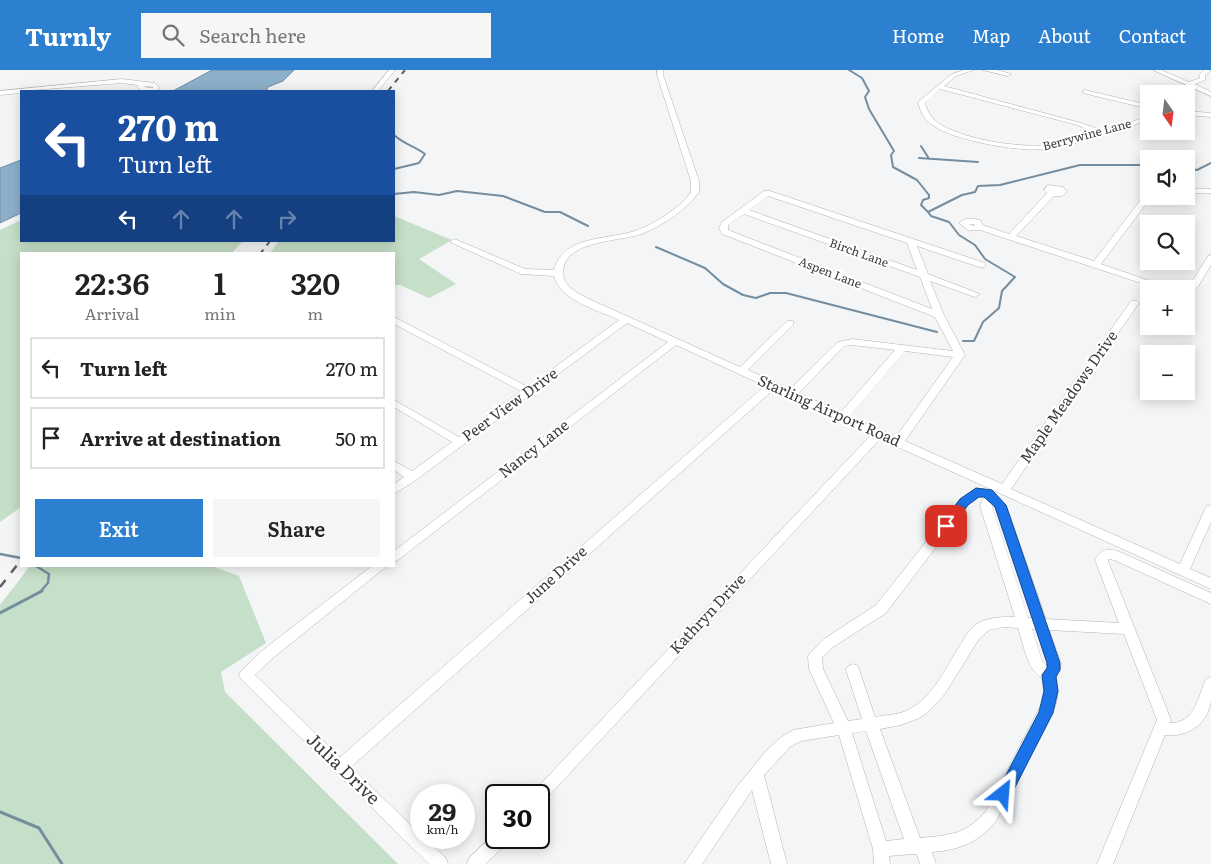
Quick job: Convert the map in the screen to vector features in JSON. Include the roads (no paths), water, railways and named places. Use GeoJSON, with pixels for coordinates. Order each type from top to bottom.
{"type":"FeatureCollection","features":[{"type":"Feature","properties":{"kind":"street"},"geometry":{"type":"LineString","coordinates":[[376,90],[392,70]]}},
{"type":"Feature","properties":{"kind":"street"},"geometry":{"type":"LineString","coordinates":[[454,242],[522,272],[558,273],[563,259],[577,248],[595,241],[639,232],[679,208],[693,196],[699,181],[660,70]]}},
{"type":"Feature","properties":{"kind":"street","name":"Berrywine Lane"},"geometry":{"type":"LineString","coordinates":[[971,70],[957,74],[923,100],[922,106],[936,125],[959,134],[1014,146],[1034,148],[1052,146],[1140,121]]}},
{"type":"Feature","properties":{"kind":"street"},"geometry":{"type":"LineString","coordinates":[[986,70],[1008,74]]}},
{"type":"Feature","properties":{"kind":"street"},"geometry":{"type":"LineString","coordinates":[[1156,70],[1211,94]]}},
{"type":"Feature","properties":{"kind":"street"},"geometry":{"type":"LineString","coordinates":[[1190,84],[1202,80],[1202,72]]}},
{"type":"Feature","properties":{"kind":"street"},"geometry":{"type":"LineString","coordinates":[[33,90],[122,81],[140,84]]}},
{"type":"Feature","properties":{"kind":"street"},"geometry":{"type":"LineString","coordinates":[[939,87],[1006,104],[1002,110],[1007,113],[1014,113],[1020,108],[1079,124],[1100,132]]}},
{"type":"Feature","properties":{"kind":"street"},"geometry":{"type":"LineString","coordinates":[[0,102],[3,93],[20,91]]}},
{"type":"Feature","properties":{"kind":"street"},"geometry":{"type":"LineString","coordinates":[[1085,92],[1140,105]]}},
{"type":"Feature","properties":{"kind":"street"},"geometry":{"type":"LineString","coordinates":[[1195,114],[1211,115]]}},
{"type":"Feature","properties":{"kind":"street"},"geometry":{"type":"LineString","coordinates":[[1195,191],[1211,191]]}},
{"type":"Feature","properties":{"kind":"street"},"geometry":{"type":"LineString","coordinates":[[743,211],[767,193],[982,265]]}},
{"type":"Feature","properties":{"kind":"street"},"geometry":{"type":"LineString","coordinates":[[1011,237],[1052,193]]}},
{"type":"Feature","properties":{"kind":"street"},"geometry":{"type":"LineString","coordinates":[[1096,264],[1141,205]]}},
{"type":"Feature","properties":{"kind":"street","name":"Aspen Lane"},"geometry":{"type":"LineString","coordinates":[[743,211],[725,224],[723,228],[725,232],[939,315]]}},
{"type":"Feature","properties":{"kind":"street","name":"Birch Lane"},"geometry":{"type":"LineString","coordinates":[[743,211],[975,294]]}},
{"type":"Feature","properties":{"kind":"street"},"geometry":{"type":"LineString","coordinates":[[980,227],[1143,280]]}},
{"type":"Feature","properties":{"kind":"street"},"geometry":{"type":"LineString","coordinates":[[911,242],[939,315],[960,355]]}},
{"type":"Feature","properties":{"kind":"street"},"geometry":{"type":"LineString","coordinates":[[1195,284],[1211,258]]}},
{"type":"Feature","properties":{"kind":"street","name":"Starling Airport Road"},"geometry":{"type":"LineString","coordinates":[[558,273],[562,285],[572,294],[898,442],[994,492],[1211,584]]}},
{"type":"Feature","properties":{"kind":"street","name":"Maple Meadows Drive"},"geometry":{"type":"LineString","coordinates":[[994,492],[1134,303]]}},
{"type":"Feature","properties":{"kind":"street","name":"Peer View Drive"},"geometry":{"type":"LineString","coordinates":[[395,489],[626,319]]}},
{"type":"Feature","properties":{"kind":"street"},"geometry":{"type":"LineString","coordinates":[[395,321],[528,392]]}},
{"type":"Feature","properties":{"kind":"street"},"geometry":{"type":"LineString","coordinates":[[741,371],[790,323]]}},
{"type":"Feature","properties":{"kind":"street","name":"Nancy Lane"},"geometry":{"type":"LineString","coordinates":[[395,556],[675,341]]}},
{"type":"Feature","properties":{"kind":"street"},"geometry":{"type":"LineString","coordinates":[[792,394],[841,344],[852,342],[960,355]]}},
{"type":"Feature","properties":{"kind":"street"},"geometry":{"type":"LineString","coordinates":[[843,417],[903,347]]}},
{"type":"Feature","properties":{"kind":"street"},"geometry":{"type":"LineString","coordinates":[[898,442],[960,355]]}},
{"type":"Feature","properties":{"kind":"street","name":"June Drive"},"geometry":{"type":"LineString","coordinates":[[341,766],[772,385]]}},
{"type":"Feature","properties":{"kind":"street"},"geometry":{"type":"LineString","coordinates":[[395,404],[460,442]]}},
{"type":"Feature","properties":{"kind":"street","name":"Kathryn Drive"},"geometry":{"type":"LineString","coordinates":[[550,784],[878,434]]}},
{"type":"Feature","properties":{"kind":"street"},"geometry":{"type":"LineString","coordinates":[[395,467],[412,477]]}},
{"type":"Feature","properties":{"kind":"street"},"geometry":{"type":"LineString","coordinates":[[994,492],[986,506],[1036,663],[1041,670],[1049,675]]}},
{"type":"Feature","properties":{"kind":"street"},"geometry":{"type":"LineString","coordinates":[[994,492],[1054,663],[1054,670],[1049,675]]}},
{"type":"Feature","properties":{"kind":"street"},"geometry":{"type":"LineString","coordinates":[[994,492],[976,493],[968,498],[881,609],[867,620],[823,646],[814,657],[816,669],[843,726],[881,856],[962,839],[973,834],[984,824],[1003,794],[1046,713],[1051,691],[1049,675]]}},
{"type":"Feature","properties":{"kind":"street"},"geometry":{"type":"LineString","coordinates":[[1183,571],[1211,509]]}},
{"type":"Feature","properties":{"kind":"street"},"geometry":{"type":"LineString","coordinates":[[1105,864],[1164,720],[1101,564],[1102,556],[1106,554],[1122,557],[1211,599]]}},
{"type":"Feature","properties":{"kind":"street","name":"Julia Drive"},"geometry":{"type":"LineString","coordinates":[[380,567],[269,653],[246,675],[440,864]]}},
{"type":"Feature","properties":{"kind":"street"},"geometry":{"type":"LineString","coordinates":[[692,864],[756,774],[778,747],[791,738],[843,726],[908,717],[921,710],[933,698],[971,639],[982,628],[1004,622],[1127,628]]}},
{"type":"Feature","properties":{"kind":"street"},"geometry":{"type":"LineString","coordinates":[[853,670],[870,722],[918,847],[928,864]]}},
{"type":"Feature","properties":{"kind":"street"},"geometry":{"type":"LineString","coordinates":[[1162,728],[1181,730],[1191,725],[1200,712],[1211,684]]}},
{"type":"Feature","properties":{"kind":"street"},"geometry":{"type":"LineString","coordinates":[[756,774],[779,864]]}},
{"type":"Feature","properties":{"kind":"street"},"geometry":{"type":"LineString","coordinates":[[475,864],[489,849]]}},
{"type":"Feature","properties":{"kind":"water"},"geometry":{"type":"Polygon","coordinates":[[[212,70],[294,70],[283,81],[268,87],[266,90],[175,90],[212,70]]]}},
{"type":"Feature","properties":{"kind":"water"},"geometry":{"type":"Polygon","coordinates":[[[20,160],[20,213],[0,223],[0,168],[20,160]]]}},
{"type":"Feature","properties":{"kind":"waterway"},"geometry":{"type":"LineString","coordinates":[[849,70],[862,78],[869,91],[865,97],[869,109],[894,151],[891,155],[893,167],[917,180],[929,195],[929,198],[923,200],[921,205],[928,212]]}},
{"type":"Feature","properties":{"kind":"waterway"},"geometry":{"type":"LineString","coordinates":[[395,136],[425,154],[419,163],[395,169]]}},
{"type":"Feature","properties":{"kind":"waterway"},"geometry":{"type":"LineString","coordinates":[[921,146],[928,157]]}},
{"type":"Feature","properties":{"kind":"waterway"},"geometry":{"type":"LineString","coordinates":[[919,158],[978,162]]}},
{"type":"Feature","properties":{"kind":"waterway"},"geometry":{"type":"LineString","coordinates":[[1195,170],[1211,163]]}},
{"type":"Feature","properties":{"kind":"waterway"},"geometry":{"type":"LineString","coordinates":[[928,212],[962,195],[975,192],[978,186],[1000,185],[1080,165],[1140,165]]}},
{"type":"Feature","properties":{"kind":"waterway"},"geometry":{"type":"LineString","coordinates":[[395,194],[414,192],[439,195],[457,191],[503,196],[545,212],[560,212],[588,226]]}},
{"type":"Feature","properties":{"kind":"waterway"},"geometry":{"type":"LineString","coordinates":[[928,212],[931,216],[949,222],[959,235],[975,245],[985,259],[1015,277],[1002,291],[999,308],[983,322],[974,341],[963,341]]}},
{"type":"Feature","properties":{"kind":"waterway"},"geometry":{"type":"LineString","coordinates":[[656,247],[705,268],[723,284],[743,295],[756,298],[770,293],[786,293],[937,332]]}},
{"type":"Feature","properties":{"kind":"waterway"},"geometry":{"type":"LineString","coordinates":[[0,554],[20,558]]}},
{"type":"Feature","properties":{"kind":"waterway"},"geometry":{"type":"LineString","coordinates":[[38,567],[49,574],[48,583],[40,592]]}},
{"type":"Feature","properties":{"kind":"waterway"},"geometry":{"type":"LineString","coordinates":[[0,613],[42,591]]}},
{"type":"Feature","properties":{"kind":"waterway"},"geometry":{"type":"LineString","coordinates":[[0,812],[39,828],[62,864]]}},
{"type":"Feature","properties":{"kind":"railway"},"geometry":{"type":"LineString","coordinates":[[389,90],[405,70]]}},
{"type":"Feature","properties":{"kind":"railway"},"geometry":{"type":"LineString","coordinates":[[262,252],[269,242]]}},
{"type":"Feature","properties":{"kind":"railway"},"geometry":{"type":"LineString","coordinates":[[0,587],[20,561]]}}]}
